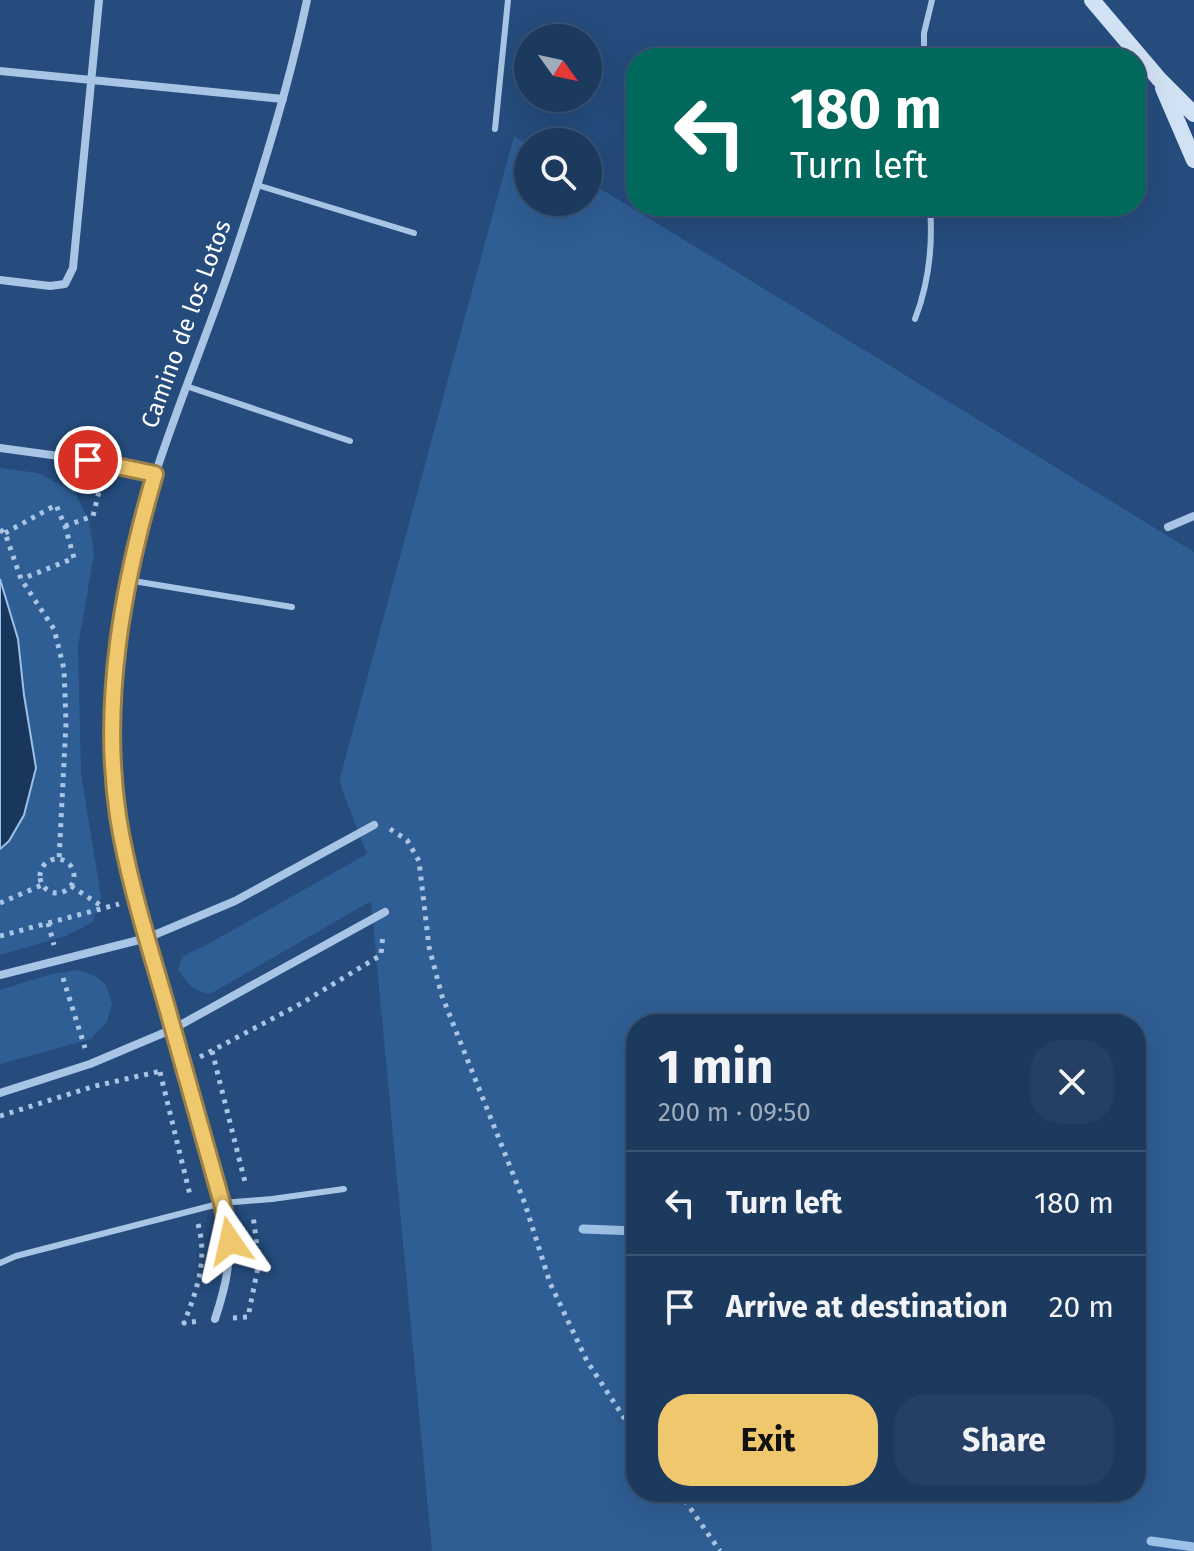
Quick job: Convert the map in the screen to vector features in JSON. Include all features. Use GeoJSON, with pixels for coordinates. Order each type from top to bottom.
{"type":"FeatureCollection","features":[{"type":"Feature","properties":{"kind":"street"},"geometry":{"type":"LineString","coordinates":[[0,280],[50,286],[65,284],[73,268],[99,0]]}},
{"type":"Feature","properties":{"kind":"street","name":"Camino de los Lotos"},"geometry":{"type":"LineString","coordinates":[[215,1319],[228,1282],[230,1241],[222,1203],[135,900],[118,814],[113,730],[119,634],[127,580],[155,474],[225,281],[256,185],[283,99],[307,0]]}},
{"type":"Feature","properties":{"kind":"street"},"geometry":{"type":"LineString","coordinates":[[1092,0],[1133,48]]}},
{"type":"Feature","properties":{"kind":"street"},"geometry":{"type":"LineString","coordinates":[[1146,64],[1194,114]]}},
{"type":"Feature","properties":{"kind":"street"},"geometry":{"type":"LineString","coordinates":[[0,71],[283,99]]}},
{"type":"Feature","properties":{"kind":"street"},"geometry":{"type":"LineString","coordinates":[[1159,79],[1194,160]]}},
{"type":"Feature","properties":{"kind":"street"},"geometry":{"type":"LineString","coordinates":[[0,448],[155,474]]}},
{"type":"Feature","properties":{"kind":"street"},"geometry":{"type":"LineString","coordinates":[[1168,527],[1194,516]]}},
{"type":"Feature","properties":{"kind":"street"},"geometry":{"type":"LineString","coordinates":[[0,975],[147,938],[235,901],[374,825]]}},
{"type":"Feature","properties":{"kind":"street"},"geometry":{"type":"LineString","coordinates":[[0,1093],[90,1064],[173,1029],[385,912]]}},
{"type":"Feature","properties":{"kind":"lane"},"geometry":{"type":"LineString","coordinates":[[495,129],[508,0]]}},
{"type":"Feature","properties":{"kind":"lane"},"geometry":{"type":"LineString","coordinates":[[924,48],[924,33],[932,0]]}},
{"type":"Feature","properties":{"kind":"lane"},"geometry":{"type":"LineString","coordinates":[[256,185],[414,233]]}},
{"type":"Feature","properties":{"kind":"lane"},"geometry":{"type":"LineString","coordinates":[[915,319],[923,297],[933,237],[931,216]]}},
{"type":"Feature","properties":{"kind":"lane"},"geometry":{"type":"LineString","coordinates":[[186,386],[350,441]]}},
{"type":"Feature","properties":{"kind":"lane"},"geometry":{"type":"LineString","coordinates":[[127,580],[292,607]]}},
{"type":"Feature","properties":{"kind":"lane"},"geometry":{"type":"LineString","coordinates":[[0,1263],[31,1252],[222,1203],[344,1189]]}},
{"type":"Feature","properties":{"kind":"path"},"geometry":{"type":"LineString","coordinates":[[65,526],[93,516],[106,464]]}},
{"type":"Feature","properties":{"kind":"path"},"geometry":{"type":"LineString","coordinates":[[21,579],[74,558],[56,505],[2,531],[21,579],[54,629],[64,669],[66,723],[59,860]]}},
{"type":"Feature","properties":{"kind":"path"},"geometry":{"type":"LineString","coordinates":[[374,825],[397,832],[407,840],[419,861],[429,947],[442,996],[525,1204],[550,1283],[566,1321],[626,1422]]}},
{"type":"Feature","properties":{"kind":"path"},"geometry":{"type":"LineString","coordinates":[[59,860],[72,869],[74,875],[71,886],[56,893],[45,889],[40,875],[44,865],[59,860]]}},
{"type":"Feature","properties":{"kind":"path"},"geometry":{"type":"LineString","coordinates":[[0,903],[42,885]]}},
{"type":"Feature","properties":{"kind":"path"},"geometry":{"type":"LineString","coordinates":[[71,886],[104,908]]}},
{"type":"Feature","properties":{"kind":"path"},"geometry":{"type":"LineString","coordinates":[[0,936],[135,900]]}},
{"type":"Feature","properties":{"kind":"path"},"geometry":{"type":"LineString","coordinates":[[0,1116],[95,1086],[183,1066],[302,1003],[381,955],[385,912]]}},
{"type":"Feature","properties":{"kind":"path"},"geometry":{"type":"LineString","coordinates":[[48,923],[95,1086]]}},
{"type":"Feature","properties":{"kind":"path"},"geometry":{"type":"LineString","coordinates":[[686,1502],[720,1551]]}},
{"type":"Feature","properties":{"kind":"shaded area"},"geometry":{"type":"Polygon","coordinates":[[[514,136],[514,216],[602,216],[602,190],[626,204],[626,216],[645,216],[1194,552],[1194,1551],[432,1551],[371,901],[210,994],[191,986],[178,969],[183,956],[367,854],[340,778],[514,136]]]}},
{"type":"Feature","properties":{"kind":"shaded area"},"geometry":{"type":"Polygon","coordinates":[[[0,468],[38,473],[75,492],[89,522],[94,554],[78,647],[81,773],[101,897],[93,922],[65,936],[0,955],[0,849],[9,841],[24,695],[18,639],[0,579],[0,468]]]}},
{"type":"Feature","properties":{"kind":"shaded area"},"geometry":{"type":"Polygon","coordinates":[[[0,579],[18,639],[36,768],[24,815],[9,841],[0,849],[0,579]]]}},
{"type":"Feature","properties":{"kind":"shaded area"},"geometry":{"type":"Polygon","coordinates":[[[77,970],[94,975],[106,985],[112,1003],[107,1022],[91,1039],[0,1064],[0,990],[48,975],[77,970]]]}},
{"type":"Feature","properties":{"kind":"waterway"},"geometry":{"type":"LineString","coordinates":[[583,1229],[626,1231]]}},
{"type":"Feature","properties":{"kind":"waterway"},"geometry":{"type":"LineString","coordinates":[[1151,1541],[1194,1547]]}},
{"type":"Feature","properties":{"kind":"route"},"geometry":{"type":"LineString","coordinates":[[88,460],[155,474],[127,580],[119,634],[113,730],[118,814],[135,900],[222,1203],[230,1241]]}}]}
